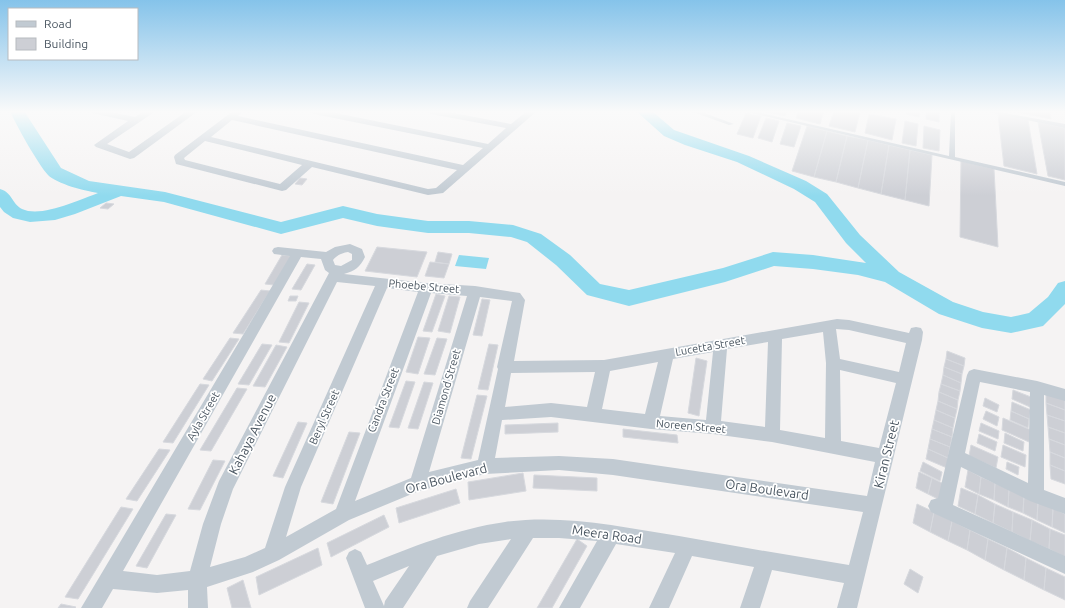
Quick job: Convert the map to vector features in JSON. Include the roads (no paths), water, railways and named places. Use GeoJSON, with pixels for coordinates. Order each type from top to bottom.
{"type":"FeatureCollection","features":[{"type":"Feature","properties":{"kind":"street"},"geometry":{"type":"LineString","coordinates":[[107,139],[99,145],[130,156],[153,139]]}},
{"type":"Feature","properties":{"kind":"street"},"geometry":{"type":"LineString","coordinates":[[202,139],[179,157],[180,162],[282,188],[310,163]]}},
{"type":"Feature","properties":{"kind":"street"},"geometry":{"type":"LineString","coordinates":[[210,139],[428,192],[439,191],[499,139]]}},
{"type":"Feature","properties":{"kind":"street"},"geometry":{"type":"LineString","coordinates":[[341,139],[465,169]]}},
{"type":"Feature","properties":{"kind":"street"},"geometry":{"type":"LineString","coordinates":[[454,139],[491,147]]}},
{"type":"Feature","properties":{"kind":"street"},"geometry":{"type":"LineString","coordinates":[[278,251],[328,256],[335,251],[345,248],[354,250],[359,254],[358,261],[352,267],[335,274],[327,264],[328,256]]}},
{"type":"Feature","properties":{"kind":"street","name":"Ayla Street"},"geometry":{"type":"LineString","coordinates":[[91,608],[298,253]]}},
{"type":"Feature","properties":{"kind":"street","name":"Phoebe Street"},"geometry":{"type":"LineString","coordinates":[[335,274],[383,283],[515,296],[519,300],[504,367]]}},
{"type":"Feature","properties":{"kind":"street","name":"Kahaya Avenue"},"geometry":{"type":"LineString","coordinates":[[198,608],[197,580],[212,524],[225,487],[335,274]]}},
{"type":"Feature","properties":{"kind":"street","name":"Beryl Street"},"geometry":{"type":"LineString","coordinates":[[273,554],[279,529],[293,487],[383,283]]}},
{"type":"Feature","properties":{"kind":"street","name":"Candra Street"},"geometry":{"type":"LineString","coordinates":[[343,514],[348,496],[426,288]]}},
{"type":"Feature","properties":{"kind":"street","name":"Diamond Street"},"geometry":{"type":"LineString","coordinates":[[418,483],[475,291]]}},
{"type":"Feature","properties":{"kind":"street","name":"Lucetta Street"},"geometry":{"type":"LineString","coordinates":[[504,367],[604,366],[775,334],[838,324],[916,336]]}},
{"type":"Feature","properties":{"kind":"street"},"geometry":{"type":"LineString","coordinates":[[830,325],[833,362],[833,446]]}},
{"type":"Feature","properties":{"kind":"street"},"geometry":{"type":"LineString","coordinates":[[772,435],[775,334]]}},
{"type":"Feature","properties":{"kind":"street","name":"Kiran Street"},"geometry":{"type":"LineString","coordinates":[[847,608],[916,336]]}},
{"type":"Feature","properties":{"kind":"street"},"geometry":{"type":"LineString","coordinates":[[713,427],[721,344]]}},
{"type":"Feature","properties":{"kind":"street"},"geometry":{"type":"LineString","coordinates":[[651,422],[666,354]]}},
{"type":"Feature","properties":{"kind":"street"},"geometry":{"type":"LineString","coordinates":[[833,362],[905,380]]}},
{"type":"Feature","properties":{"kind":"street"},"geometry":{"type":"LineString","coordinates":[[593,414],[604,366]]}},
{"type":"Feature","properties":{"kind":"street"},"geometry":{"type":"LineString","coordinates":[[485,466],[504,367]]}},
{"type":"Feature","properties":{"kind":"street"},"geometry":{"type":"LineString","coordinates":[[1065,395],[1037,387],[974,375],[955,456],[940,508],[1065,565]]}},
{"type":"Feature","properties":{"kind":"street"},"geometry":{"type":"LineString","coordinates":[[1036,495],[1037,387]]}},
{"type":"Feature","properties":{"kind":"street","name":"Noreen Street"},"geometry":{"type":"LineString","coordinates":[[496,414],[552,410],[651,422],[713,427],[772,435],[885,457]]}},
{"type":"Feature","properties":{"kind":"street"},"geometry":{"type":"LineString","coordinates":[[955,456],[1036,495],[1065,506]]}},
{"type":"Feature","properties":{"kind":"street","name":"Ora Boulevard"},"geometry":{"type":"LineString","coordinates":[[108,579],[158,584],[197,580],[247,566],[273,554],[343,514],[418,483],[485,466],[559,463],[613,467],[874,505]]}},
{"type":"Feature","properties":{"kind":"street","name":"Meera Road"},"geometry":{"type":"LineString","coordinates":[[362,576],[432,548],[479,535],[528,529],[570,528],[612,533],[856,576]]}},
{"type":"Feature","properties":{"kind":"street"},"geometry":{"type":"LineString","coordinates":[[477,608],[528,529]]}},
{"type":"Feature","properties":{"kind":"street"},"geometry":{"type":"LineString","coordinates":[[569,608],[612,533]]}},
{"type":"Feature","properties":{"kind":"street"},"geometry":{"type":"LineString","coordinates":[[660,608],[687,547]]}},
{"type":"Feature","properties":{"kind":"street"},"geometry":{"type":"LineString","coordinates":[[392,608],[432,548]]}},
{"type":"Feature","properties":{"kind":"street"},"geometry":{"type":"LineString","coordinates":[[355,558],[375,608]]}},
{"type":"Feature","properties":{"kind":"street"},"geometry":{"type":"LineString","coordinates":[[750,608],[766,560]]}},
{"type":"Feature","properties":{"kind":"lane"},"geometry":{"type":"LineString","coordinates":[[871,139],[1065,184]]}},
{"type":"Feature","properties":{"kind":"lane"},"geometry":{"type":"LineString","coordinates":[[952,139],[952,158]]}},
{"type":"Feature","properties":{"kind":"water"},"geometry":{"type":"Polygon","coordinates":[[[459,255],[489,258],[486,269],[455,266],[459,255]]]}},
{"type":"Feature","properties":{"kind":"waterway"},"geometry":{"type":"LineString","coordinates":[[34,139],[55,172],[85,186],[165,197],[281,228],[343,212],[377,220],[428,227],[469,227],[513,231],[534,238],[563,260],[594,290],[629,298],[725,275],[773,259],[813,262],[858,268],[892,277]]}},
{"type":"Feature","properties":{"kind":"waterway"},"geometry":{"type":"LineString","coordinates":[[685,139],[743,159],[800,185],[821,198],[853,239],[892,277]]}},
{"type":"Feature","properties":{"kind":"waterway"},"geometry":{"type":"LineString","coordinates":[[0,194],[8,206],[16,213],[30,216],[42,216],[69,210],[118,191]]}},
{"type":"Feature","properties":{"kind":"waterway"},"geometry":{"type":"LineString","coordinates":[[892,277],[946,308],[982,320],[1011,325],[1035,320],[1055,302],[1065,288]]}}]}
